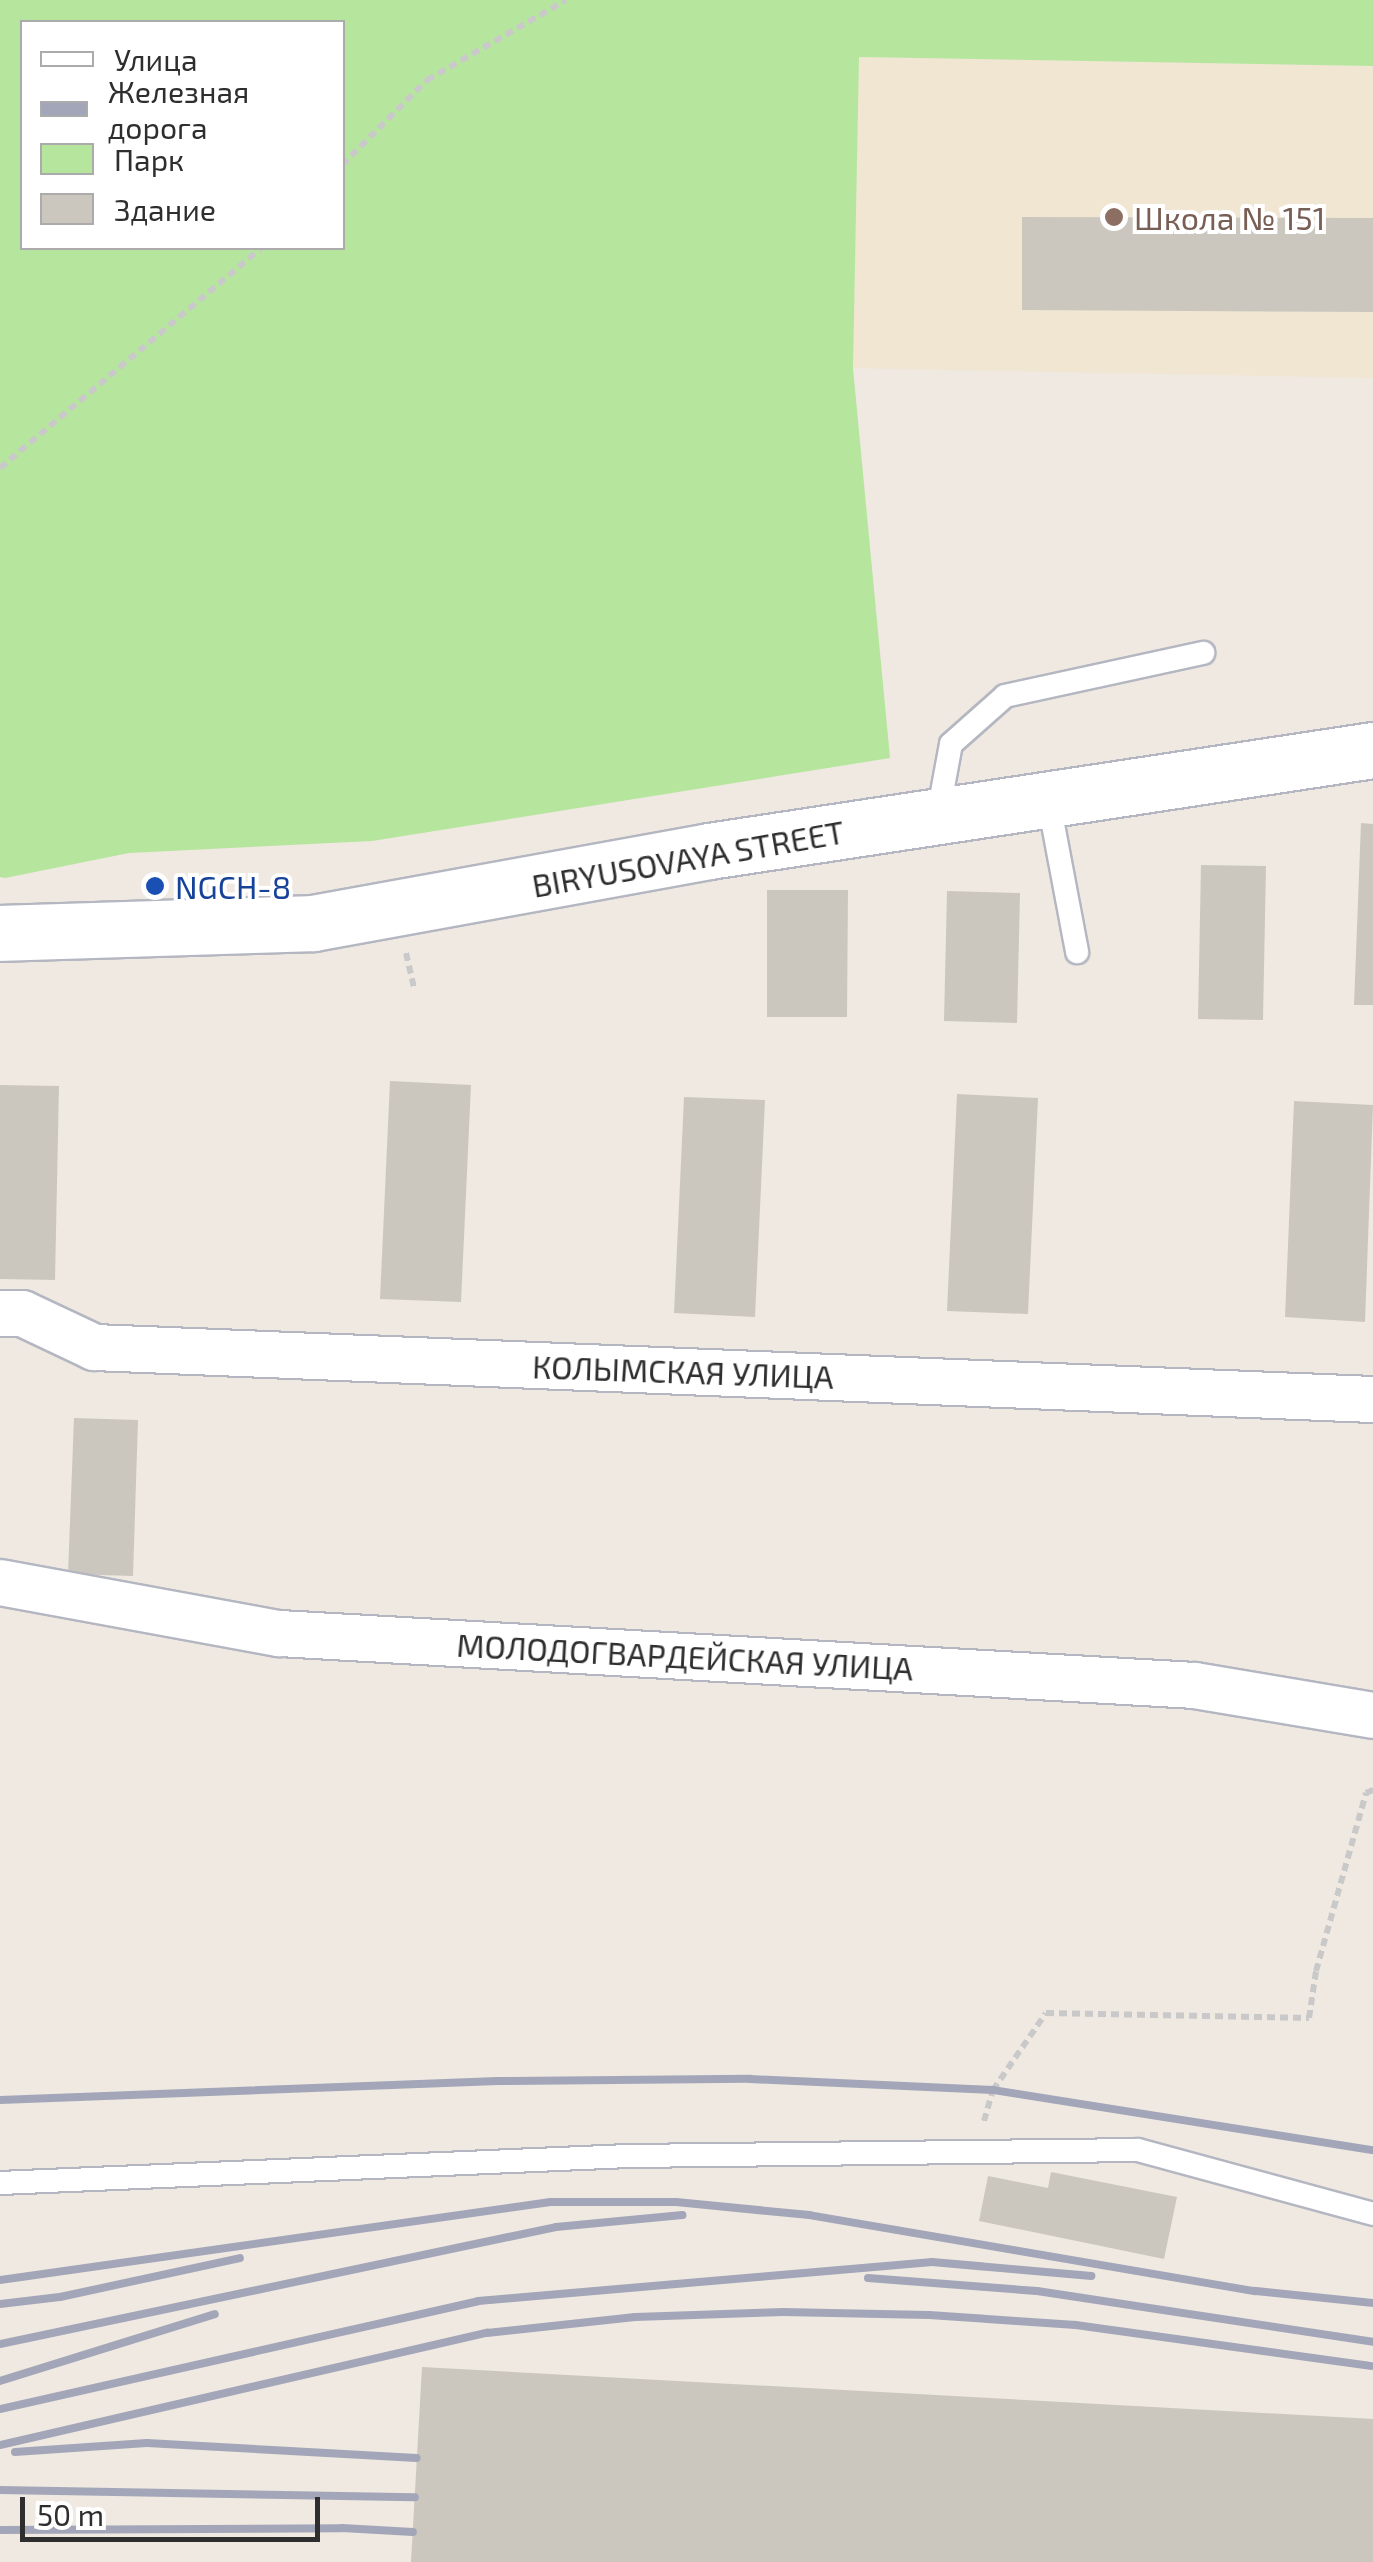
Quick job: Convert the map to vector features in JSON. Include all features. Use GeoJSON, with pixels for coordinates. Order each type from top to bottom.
{"type":"FeatureCollection","features":[{"type":"Feature","properties":{"kind":"main road","name":"BIRYUSOVAYA STREET"},"geometry":{"type":"LineString","coordinates":[[0,933],[313,923],[709,851],[1373,750]]}},
{"type":"Feature","properties":{"kind":"street","name":"КОЛЫМСКАЯ УЛИЦА"},"geometry":{"type":"LineString","coordinates":[[0,1313],[22,1313],[94,1347],[1373,1400]]}},
{"type":"Feature","properties":{"kind":"street","name":"МОЛОДОГВАРДЕЙСКАЯ УЛИЦА"},"geometry":{"type":"LineString","coordinates":[[0,1582],[279,1633],[1194,1685],[1373,1715]]}},
{"type":"Feature","properties":{"kind":"lane"},"geometry":{"type":"LineString","coordinates":[[938,815],[951,744],[1005,696],[1203,653]]}},
{"type":"Feature","properties":{"kind":"lane"},"geometry":{"type":"LineString","coordinates":[[1048,798],[1077,952]]}},
{"type":"Feature","properties":{"kind":"lane"},"geometry":{"type":"LineString","coordinates":[[0,2183],[628,2156],[1138,2150],[1373,2214]]}},
{"type":"Feature","properties":{"kind":"path"},"geometry":{"type":"LineString","coordinates":[[345,162],[426,80],[566,0]]}},
{"type":"Feature","properties":{"kind":"path"},"geometry":{"type":"LineString","coordinates":[[0,468],[258,250]]}},
{"type":"Feature","properties":{"kind":"path"},"geometry":{"type":"LineString","coordinates":[[976,2151],[993,2090],[1046,2013],[1308,2018],[1316,1972],[1366,1792],[1373,1790]]}},
{"type":"Feature","properties":{"kind":"shaded area","name":"Школа № 151"},"geometry":{"type":"Polygon","coordinates":[[[859,57],[1373,66],[1373,378],[853,368],[859,57]]]}},
{"type":"Feature","properties":{"kind":"green space"},"geometry":{"type":"Polygon","coordinates":[[[0,0],[1373,0],[1373,66],[859,57],[853,368],[890,758],[372,841],[129,853],[0,877],[0,0]]]}},
{"type":"Feature","properties":{"kind":"building"},"geometry":{"type":"Polygon","coordinates":[[[1022,217],[1373,218],[1373,312],[1022,310],[1022,217]]]}},
{"type":"Feature","properties":{"kind":"building"},"geometry":{"type":"Polygon","coordinates":[[[1361,823],[1373,824],[1373,1005],[1354,1005],[1361,823]]]}},
{"type":"Feature","properties":{"kind":"building"},"geometry":{"type":"Polygon","coordinates":[[[1201,865],[1266,866],[1263,1020],[1198,1019],[1201,865]]]}},
{"type":"Feature","properties":{"kind":"building"},"geometry":{"type":"Polygon","coordinates":[[[767,890],[848,890],[847,1017],[767,1017],[767,890]]]}},
{"type":"Feature","properties":{"kind":"building"},"geometry":{"type":"Polygon","coordinates":[[[947,891],[1020,893],[1017,1023],[944,1021],[947,891]]]}},
{"type":"Feature","properties":{"kind":"building"},"geometry":{"type":"Polygon","coordinates":[[[390,1081],[471,1085],[461,1302],[380,1299],[390,1081]]]}},
{"type":"Feature","properties":{"kind":"building"},"geometry":{"type":"Polygon","coordinates":[[[0,1085],[59,1086],[55,1280],[0,1279],[0,1085]]]}},
{"type":"Feature","properties":{"kind":"building"},"geometry":{"type":"Polygon","coordinates":[[[957,1094],[1038,1098],[1028,1314],[947,1311],[957,1094]]]}},
{"type":"Feature","properties":{"kind":"building"},"geometry":{"type":"Polygon","coordinates":[[[684,1097],[765,1100],[755,1317],[674,1313],[684,1097]]]}},
{"type":"Feature","properties":{"kind":"building"},"geometry":{"type":"Polygon","coordinates":[[[1294,1101],[1373,1105],[1365,1322],[1285,1317],[1294,1101]]]}},
{"type":"Feature","properties":{"kind":"building"},"geometry":{"type":"Polygon","coordinates":[[[74,1418],[138,1420],[133,1576],[68,1574],[74,1418]]]}},
{"type":"Feature","properties":{"kind":"building"},"geometry":{"type":"Polygon","coordinates":[[[1051,2172],[1177,2197],[1164,2259],[979,2221],[988,2176],[1048,2188],[1051,2172]]]}},
{"type":"Feature","properties":{"kind":"building"},"geometry":{"type":"Polygon","coordinates":[[[422,2367],[1373,2419],[1373,2562],[411,2562],[422,2367]]]}},
{"type":"Feature","properties":{"kind":"railway"},"geometry":{"type":"LineString","coordinates":[[0,2100],[498,2081],[750,2079],[993,2090],[1373,2150]]}},
{"type":"Feature","properties":{"kind":"railway"},"geometry":{"type":"LineString","coordinates":[[0,2280],[551,2202],[676,2202],[809,2215],[1255,2291],[1373,2303]]}},
{"type":"Feature","properties":{"kind":"railway"},"geometry":{"type":"LineString","coordinates":[[0,2344],[556,2227],[682,2215]]}},
{"type":"Feature","properties":{"kind":"railway"},"geometry":{"type":"LineString","coordinates":[[0,2304],[60,2297],[240,2258]]}},
{"type":"Feature","properties":{"kind":"railway"},"geometry":{"type":"LineString","coordinates":[[0,2409],[478,2301],[932,2262],[1091,2276]]}},
{"type":"Feature","properties":{"kind":"railway"},"geometry":{"type":"LineString","coordinates":[[868,2278],[1037,2291],[1373,2342]]}},
{"type":"Feature","properties":{"kind":"railway"},"geometry":{"type":"LineString","coordinates":[[0,2445],[487,2333],[635,2317],[783,2312],[929,2315],[1076,2325],[1371,2366]]}},
{"type":"Feature","properties":{"kind":"railway"},"geometry":{"type":"LineString","coordinates":[[0,2381],[215,2314]]}},
{"type":"Feature","properties":{"kind":"railway"},"geometry":{"type":"LineString","coordinates":[[15,2452],[147,2443],[417,2458]]}},
{"type":"Feature","properties":{"kind":"railway"},"geometry":{"type":"LineString","coordinates":[[0,2490],[415,2497]]}},
{"type":"Feature","properties":{"kind":"railway"},"geometry":{"type":"LineString","coordinates":[[0,2530],[342,2528],[413,2532]]}},
{"type":"Feature","properties":{"kind":"place","name":"Школа № 151"},"geometry":{"type":"Point","coordinates":[1114,217]}},
{"type":"Feature","properties":{"kind":"place","name":"NGCH-8"},"geometry":{"type":"Point","coordinates":[155,886]}}]}
